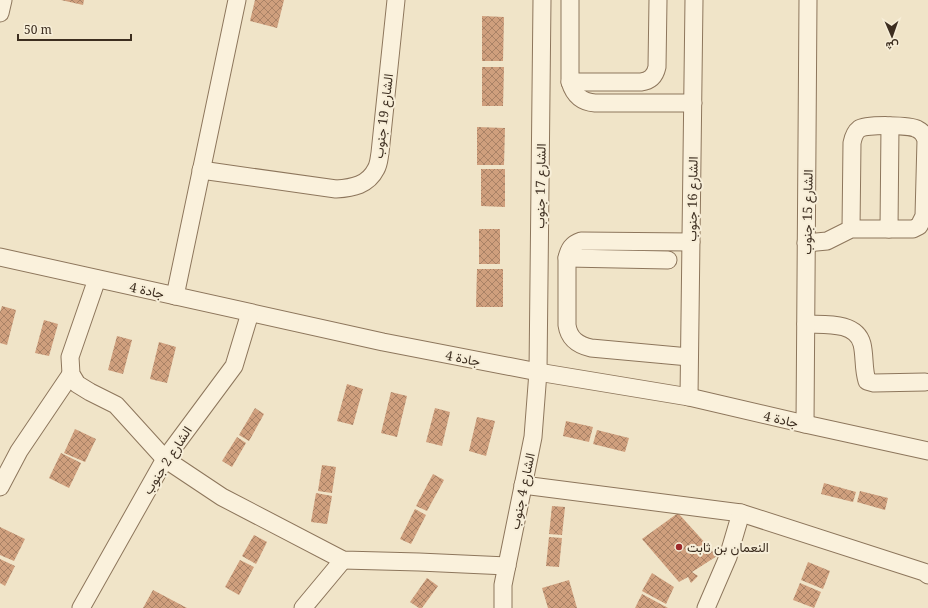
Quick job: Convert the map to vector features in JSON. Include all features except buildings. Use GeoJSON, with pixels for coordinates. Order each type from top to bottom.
{"type":"FeatureCollection","features":[{"type":"Feature","properties":{"kind":"street"},"geometry":{"type":"LineString","coordinates":[[0,13],[3,0]]}},
{"type":"Feature","properties":{"kind":"street"},"geometry":{"type":"LineString","coordinates":[[175,296],[238,0]]}},
{"type":"Feature","properties":{"kind":"street","name":"الشارع 19 جنوب"},"geometry":{"type":"LineString","coordinates":[[201,170],[336,189],[352,188],[366,181],[376,168],[380,153],[396,0]]}},
{"type":"Feature","properties":{"kind":"street","name":"الشارع 17 جنوب"},"geometry":{"type":"LineString","coordinates":[[538,372],[542,0]]}},
{"type":"Feature","properties":{"kind":"street"},"geometry":{"type":"LineString","coordinates":[[570,0],[570,82],[576,95],[581,100],[588,102],[693,103]]}},
{"type":"Feature","properties":{"kind":"street"},"geometry":{"type":"LineString","coordinates":[[570,82],[641,82],[650,80],[654,76],[657,68],[658,0]]}},
{"type":"Feature","properties":{"kind":"street","name":"الشارع 16 جنوب"},"geometry":{"type":"LineString","coordinates":[[689,397],[694,0]]}},
{"type":"Feature","properties":{"kind":"street","name":"الشارع 15 جنوب"},"geometry":{"type":"LineString","coordinates":[[805,424],[808,0]]}},
{"type":"Feature","properties":{"kind":"street"},"geometry":{"type":"LineString","coordinates":[[806,243],[827,241],[851,229],[913,229],[919,226],[924,216],[926,140],[923,132],[916,128],[871,126],[860,128],[854,135],[852,142],[851,229]]}},
{"type":"Feature","properties":{"kind":"street"},"geometry":{"type":"LineString","coordinates":[[889,229],[890,126]]}},
{"type":"Feature","properties":{"kind":"street"},"geometry":{"type":"LineString","coordinates":[[689,357],[591,348],[579,345],[574,341],[568,331],[567,325],[567,258],[568,251],[571,246],[581,241],[691,242]]}},
{"type":"Feature","properties":{"kind":"street","name":"جادة 4"},"geometry":{"type":"LineString","coordinates":[[0,257],[383,342],[538,372],[689,397],[805,424],[928,450]]}},
{"type":"Feature","properties":{"kind":"street"},"geometry":{"type":"LineString","coordinates":[[567,258],[668,260]]}},
{"type":"Feature","properties":{"kind":"street"},"geometry":{"type":"LineString","coordinates":[[97,279],[70,357],[71,374],[77,384],[116,404],[165,459],[222,497],[343,560],[507,566]]}},
{"type":"Feature","properties":{"kind":"street","name":"الشارع 2 جنوب"},"geometry":{"type":"LineString","coordinates":[[81,608],[165,459],[234,366],[250,313]]}},
{"type":"Feature","properties":{"kind":"street"},"geometry":{"type":"LineString","coordinates":[[806,324],[845,326],[854,332],[862,343],[864,372],[867,381],[874,383],[925,382]]}},
{"type":"Feature","properties":{"kind":"street","name":"الشارع 4 جنوب"},"geometry":{"type":"LineString","coordinates":[[503,608],[503,585],[533,437],[538,372]]}},
{"type":"Feature","properties":{"kind":"street"},"geometry":{"type":"LineString","coordinates":[[0,487],[19,451],[71,374]]}},
{"type":"Feature","properties":{"kind":"street"},"geometry":{"type":"LineString","coordinates":[[523,485],[741,513],[924,572],[928,575]]}},
{"type":"Feature","properties":{"kind":"street"},"geometry":{"type":"LineString","coordinates":[[706,608],[728,557],[741,513]]}},
{"type":"Feature","properties":{"kind":"street"},"geometry":{"type":"LineString","coordinates":[[303,608],[343,560]]}},
{"type":"Feature","properties":{"kind":"place","name":"النعمان بن ثابت"},"geometry":{"type":"Point","coordinates":[679,547]}}]}
